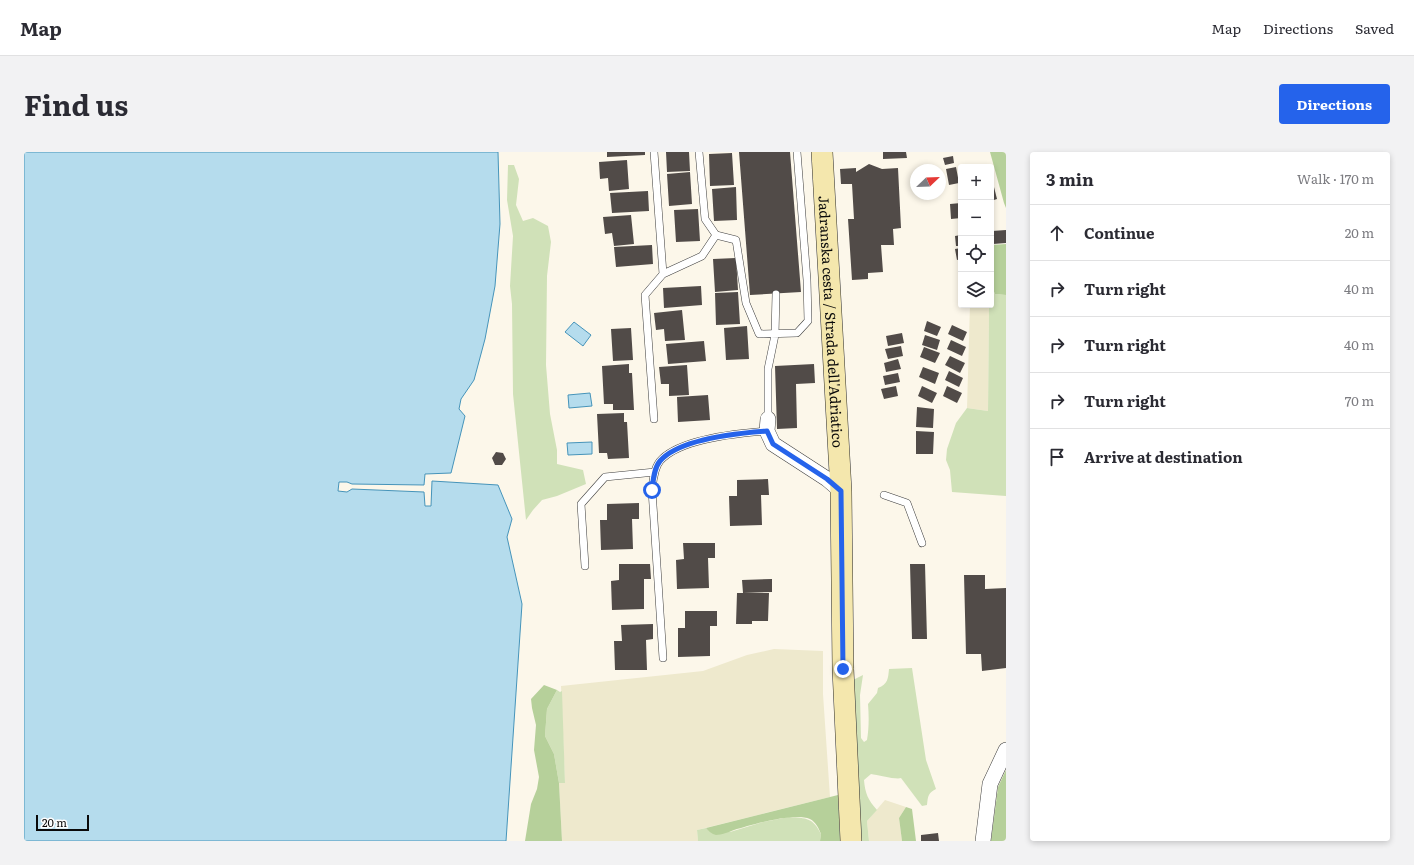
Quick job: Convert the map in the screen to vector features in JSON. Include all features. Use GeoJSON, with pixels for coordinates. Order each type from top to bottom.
{"type":"FeatureCollection","features":[{"type":"Feature","properties":{"kind":"main road","name":"Jadranska cesta / Strada dell'Adriatico"},"geometry":{"type":"LineString","coordinates":[[822,152],[841,491],[843,669],[851,841]]}},
{"type":"Feature","properties":{"kind":"street"},"geometry":{"type":"LineString","coordinates":[[767,425],[773,444],[827,479],[841,491]]}},
{"type":"Feature","properties":{"kind":"street"},"geometry":{"type":"LineString","coordinates":[[983,841],[990,784],[1006,750]]}},
{"type":"Feature","properties":{"kind":"lane"},"geometry":{"type":"LineString","coordinates":[[654,152],[663,274]]}},
{"type":"Feature","properties":{"kind":"lane"},"geometry":{"type":"LineString","coordinates":[[699,152],[705,219],[716,235],[736,240],[746,303],[759,334],[774,335],[797,333],[808,322],[807,280],[797,198],[797,152]]}},
{"type":"Feature","properties":{"kind":"lane"},"geometry":{"type":"LineString","coordinates":[[654,420],[645,295],[663,274],[702,256],[716,235]]}},
{"type":"Feature","properties":{"kind":"lane"},"geometry":{"type":"LineString","coordinates":[[663,658],[652,490],[655,472],[659,462],[664,457],[690,444],[741,433],[767,425],[768,369],[774,335],[776,294]]}},
{"type":"Feature","properties":{"kind":"lane"},"geometry":{"type":"LineString","coordinates":[[585,566],[581,504],[604,477],[655,472]]}},
{"type":"Feature","properties":{"kind":"lane"},"geometry":{"type":"LineString","coordinates":[[884,496],[907,503],[922,543]]}},
{"type":"Feature","properties":{"kind":"shaded area"},"geometry":{"type":"Polygon","coordinates":[[[970,308],[989,308],[988,411],[967,408],[970,308]]]}},
{"type":"Feature","properties":{"kind":"shaded area"},"geometry":{"type":"Polygon","coordinates":[[[774,649],[823,651],[823,694],[830,797],[697,830],[698,841],[562,841],[559,783],[565,782],[561,686],[703,671],[747,655],[774,649]]]}},
{"type":"Feature","properties":{"kind":"shaded area"},"geometry":{"type":"Polygon","coordinates":[[[885,800],[906,807],[899,818],[902,841],[869,841],[867,821],[885,800]]]}},
{"type":"Feature","properties":{"kind":"green space"},"geometry":{"type":"Polygon","coordinates":[[[990,152],[1006,152],[1006,208],[994,164],[990,152]]]}},
{"type":"Feature","properties":{"kind":"green space"},"geometry":{"type":"Polygon","coordinates":[[[508,165],[514,165],[519,179],[516,205],[523,221],[533,218],[548,226],[551,242],[547,276],[546,365],[550,414],[557,450],[557,464],[583,470],[586,484],[557,496],[542,500],[526,520],[513,394],[512,304],[510,286],[513,236],[507,200],[508,165]]]}},
{"type":"Feature","properties":{"kind":"green space"},"geometry":{"type":"Polygon","coordinates":[[[1006,244],[1006,295],[995,294],[994,292],[994,245],[1006,244]]]}},
{"type":"Feature","properties":{"kind":"green space"},"geometry":{"type":"Polygon","coordinates":[[[994,292],[995,294],[1006,295],[1006,496],[952,492],[950,470],[946,460],[947,449],[956,423],[967,408],[988,411],[989,308],[994,308],[994,292]]]}},
{"type":"Feature","properties":{"kind":"green space"},"geometry":{"type":"Polygon","coordinates":[[[912,668],[926,760],[936,789],[929,795],[927,805],[922,806],[901,778],[871,774],[864,780],[864,785],[871,803],[877,810],[867,821],[869,841],[860,841],[851,681],[863,675],[860,695],[861,738],[864,742],[867,740],[868,731],[868,704],[877,693],[878,688],[886,683],[889,669],[912,668]]]}},
{"type":"Feature","properties":{"kind":"green space"},"geometry":{"type":"Polygon","coordinates":[[[544,685],[557,690],[547,709],[545,736],[554,754],[559,783],[562,841],[525,841],[531,804],[537,789],[539,777],[534,750],[536,725],[531,699],[544,685]]]}},
{"type":"Feature","properties":{"kind":"green space"},"geometry":{"type":"Polygon","coordinates":[[[557,690],[560,692],[562,691],[565,783],[559,783],[554,754],[545,736],[547,709],[557,690]]]}},
{"type":"Feature","properties":{"kind":"green space"},"geometry":{"type":"Polygon","coordinates":[[[1006,770],[1006,841],[991,841],[998,787],[1006,770]]]}},
{"type":"Feature","properties":{"kind":"green space"},"geometry":{"type":"Polygon","coordinates":[[[838,795],[840,841],[820,841],[821,834],[816,824],[812,820],[803,817],[772,820],[718,835],[712,833],[706,828],[838,795]]]}},
{"type":"Feature","properties":{"kind":"green space"},"geometry":{"type":"Polygon","coordinates":[[[906,807],[912,809],[916,841],[902,841],[899,818],[906,807]]]}},
{"type":"Feature","properties":{"kind":"green space"},"geometry":{"type":"Polygon","coordinates":[[[789,817],[805,819],[812,822],[821,834],[820,841],[698,841],[697,830],[706,828],[709,831],[730,832],[763,822],[789,817]]]}},
{"type":"Feature","properties":{"kind":"water"},"geometry":{"type":"Polygon","coordinates":[[[24,152],[498,152],[500,224],[495,286],[485,339],[474,380],[461,399],[459,409],[465,416],[451,473],[425,474],[424,485],[352,484],[347,482],[339,482],[338,491],[347,492],[352,489],[424,492],[425,506],[431,506],[432,481],[498,485],[512,519],[507,537],[522,604],[506,841],[24,841],[24,152]]]}},
{"type":"Feature","properties":{"kind":"water"},"geometry":{"type":"Polygon","coordinates":[[[574,322],[591,335],[583,346],[565,332],[574,322]]]}},
{"type":"Feature","properties":{"kind":"water"},"geometry":{"type":"Polygon","coordinates":[[[590,393],[592,406],[569,408],[568,395],[590,393]]]}},
{"type":"Feature","properties":{"kind":"water"},"geometry":{"type":"Polygon","coordinates":[[[592,442],[592,454],[568,455],[567,443],[592,442]]]}},
{"type":"Feature","properties":{"kind":"building"},"geometry":{"type":"Polygon","coordinates":[[[607,152],[645,152],[645,155],[607,157],[607,152]]]}},
{"type":"Feature","properties":{"kind":"building"},"geometry":{"type":"Polygon","coordinates":[[[666,152],[689,152],[690,171],[667,172],[666,152]]]}},
{"type":"Feature","properties":{"kind":"building"},"geometry":{"type":"Polygon","coordinates":[[[739,152],[790,152],[801,292],[750,295],[739,152]]]}},
{"type":"Feature","properties":{"kind":"building"},"geometry":{"type":"Polygon","coordinates":[[[883,152],[906,152],[907,158],[883,159],[883,152]]]}},
{"type":"Feature","properties":{"kind":"building"},"geometry":{"type":"Polygon","coordinates":[[[732,153],[734,185],[710,186],[709,154],[732,153]]]}},
{"type":"Feature","properties":{"kind":"building"},"geometry":{"type":"Polygon","coordinates":[[[953,156],[954,163],[946,165],[943,158],[953,156]]]}},
{"type":"Feature","properties":{"kind":"building"},"geometry":{"type":"Polygon","coordinates":[[[627,160],[629,189],[609,191],[608,178],[600,179],[599,162],[627,160]]]}},
{"type":"Feature","properties":{"kind":"building"},"geometry":{"type":"Polygon","coordinates":[[[869,164],[882,169],[898,168],[901,228],[893,229],[894,245],[881,245],[883,272],[868,273],[868,279],[852,280],[848,219],[854,219],[852,184],[841,184],[840,169],[856,168],[856,172],[869,164]]]}},
{"type":"Feature","properties":{"kind":"building"},"geometry":{"type":"Polygon","coordinates":[[[956,167],[958,183],[949,185],[946,169],[956,167]]]}},
{"type":"Feature","properties":{"kind":"building"},"geometry":{"type":"Polygon","coordinates":[[[690,172],[692,204],[669,206],[667,174],[690,172]]]}},
{"type":"Feature","properties":{"kind":"building"},"geometry":{"type":"Polygon","coordinates":[[[736,187],[737,220],[714,221],[712,189],[736,187]]]}},
{"type":"Feature","properties":{"kind":"building"},"geometry":{"type":"Polygon","coordinates":[[[994,187],[997,199],[994,200],[994,187]]]}},
{"type":"Feature","properties":{"kind":"building"},"geometry":{"type":"Polygon","coordinates":[[[648,191],[649,211],[612,213],[610,193],[648,191]]]}},
{"type":"Feature","properties":{"kind":"building"},"geometry":{"type":"Polygon","coordinates":[[[958,203],[958,218],[951,219],[950,204],[958,203]]]}},
{"type":"Feature","properties":{"kind":"building"},"geometry":{"type":"Polygon","coordinates":[[[698,209],[700,241],[676,242],[674,210],[698,209]]]}},
{"type":"Feature","properties":{"kind":"building"},"geometry":{"type":"Polygon","coordinates":[[[631,215],[634,244],[614,246],[612,233],[605,234],[603,217],[631,215]]]}},
{"type":"Feature","properties":{"kind":"building"},"geometry":{"type":"Polygon","coordinates":[[[1006,230],[1006,243],[994,244],[994,231],[1006,230]]]}},
{"type":"Feature","properties":{"kind":"building"},"geometry":{"type":"Polygon","coordinates":[[[955,236],[958,236],[958,246],[956,246],[955,236]]]}},
{"type":"Feature","properties":{"kind":"building"},"geometry":{"type":"Polygon","coordinates":[[[652,245],[653,264],[616,267],[614,247],[652,245]]]}},
{"type":"Feature","properties":{"kind":"building"},"geometry":{"type":"Polygon","coordinates":[[[958,248],[957,260],[955,249],[958,248]]]}},
{"type":"Feature","properties":{"kind":"building"},"geometry":{"type":"Polygon","coordinates":[[[736,258],[738,290],[715,292],[713,259],[736,258]]]}},
{"type":"Feature","properties":{"kind":"building"},"geometry":{"type":"Polygon","coordinates":[[[701,286],[702,305],[664,308],[663,288],[701,286]]]}},
{"type":"Feature","properties":{"kind":"building"},"geometry":{"type":"Polygon","coordinates":[[[738,292],[740,324],[716,325],[715,293],[738,292]]]}},
{"type":"Feature","properties":{"kind":"building"},"geometry":{"type":"Polygon","coordinates":[[[682,310],[685,340],[665,341],[664,329],[656,330],[654,313],[682,310]]]}},
{"type":"Feature","properties":{"kind":"building"},"geometry":{"type":"Polygon","coordinates":[[[927,321],[941,327],[937,336],[924,331],[927,321]]]}},
{"type":"Feature","properties":{"kind":"building"},"geometry":{"type":"Polygon","coordinates":[[[952,325],[967,332],[963,341],[948,334],[952,325]]]}},
{"type":"Feature","properties":{"kind":"building"},"geometry":{"type":"Polygon","coordinates":[[[747,326],[749,359],[726,360],[724,328],[747,326]]]}},
{"type":"Feature","properties":{"kind":"building"},"geometry":{"type":"Polygon","coordinates":[[[631,328],[633,360],[613,361],[611,329],[631,328]]]}},
{"type":"Feature","properties":{"kind":"building"},"geometry":{"type":"Polygon","coordinates":[[[902,333],[904,343],[888,346],[886,336],[902,333]]]}},
{"type":"Feature","properties":{"kind":"building"},"geometry":{"type":"Polygon","coordinates":[[[925,335],[940,340],[937,350],[922,345],[925,335]]]}},
{"type":"Feature","properties":{"kind":"building"},"geometry":{"type":"Polygon","coordinates":[[[951,340],[966,347],[962,356],[947,349],[951,340]]]}},
{"type":"Feature","properties":{"kind":"building"},"geometry":{"type":"Polygon","coordinates":[[[704,341],[706,361],[668,364],[666,344],[704,341]]]}},
{"type":"Feature","properties":{"kind":"building"},"geometry":{"type":"Polygon","coordinates":[[[901,346],[903,356],[888,359],[885,349],[901,346]]]}},
{"type":"Feature","properties":{"kind":"building"},"geometry":{"type":"Polygon","coordinates":[[[924,347],[940,353],[935,363],[920,357],[924,347]]]}},
{"type":"Feature","properties":{"kind":"building"},"geometry":{"type":"Polygon","coordinates":[[[950,356],[965,363],[960,373],[945,365],[950,356]]]}},
{"type":"Feature","properties":{"kind":"building"},"geometry":{"type":"Polygon","coordinates":[[[898,359],[901,369],[886,372],[884,363],[898,359]]]}},
{"type":"Feature","properties":{"kind":"building"},"geometry":{"type":"Polygon","coordinates":[[[629,364],[629,373],[632,373],[634,410],[613,410],[613,404],[604,404],[602,366],[629,364]]]}},
{"type":"Feature","properties":{"kind":"building"},"geometry":{"type":"Polygon","coordinates":[[[814,364],[815,383],[796,384],[797,428],[777,429],[775,366],[814,364]]]}},
{"type":"Feature","properties":{"kind":"building"},"geometry":{"type":"Polygon","coordinates":[[[687,365],[689,395],[669,396],[669,384],[661,384],[659,367],[687,365]]]}},
{"type":"Feature","properties":{"kind":"building"},"geometry":{"type":"Polygon","coordinates":[[[923,367],[939,373],[935,384],[919,377],[923,367]]]}},
{"type":"Feature","properties":{"kind":"building"},"geometry":{"type":"Polygon","coordinates":[[[949,371],[963,378],[959,387],[945,380],[949,371]]]}},
{"type":"Feature","properties":{"kind":"building"},"geometry":{"type":"Polygon","coordinates":[[[898,373],[900,382],[885,385],[883,376],[898,373]]]}},
{"type":"Feature","properties":{"kind":"building"},"geometry":{"type":"Polygon","coordinates":[[[896,386],[898,396],[884,399],[881,389],[896,386]]]}},
{"type":"Feature","properties":{"kind":"building"},"geometry":{"type":"Polygon","coordinates":[[[922,386],[937,393],[932,403],[918,396],[922,386]]]}},
{"type":"Feature","properties":{"kind":"building"},"geometry":{"type":"Polygon","coordinates":[[[947,386],[962,393],[957,403],[943,396],[947,386]]]}},
{"type":"Feature","properties":{"kind":"building"},"geometry":{"type":"Polygon","coordinates":[[[708,395],[710,420],[678,422],[677,397],[708,395]]]}},
{"type":"Feature","properties":{"kind":"building"},"geometry":{"type":"Polygon","coordinates":[[[917,407],[934,409],[933,428],[916,427],[917,407]]]}},
{"type":"Feature","properties":{"kind":"building"},"geometry":{"type":"Polygon","coordinates":[[[624,413],[624,422],[627,422],[629,458],[608,459],[607,453],[599,453],[597,414],[624,413]]]}},
{"type":"Feature","properties":{"kind":"building"},"geometry":{"type":"Polygon","coordinates":[[[916,431],[934,432],[933,454],[916,454],[916,431]]]}},
{"type":"Feature","properties":{"kind":"building"},"geometry":{"type":"Polygon","coordinates":[[[496,452],[503,453],[506,459],[502,465],[495,465],[492,458],[496,452]]]}},
{"type":"Feature","properties":{"kind":"building"},"geometry":{"type":"Polygon","coordinates":[[[768,479],[769,495],[761,495],[762,525],[730,526],[729,496],[737,496],[737,480],[768,479]]]}},
{"type":"Feature","properties":{"kind":"building"},"geometry":{"type":"Polygon","coordinates":[[[639,503],[639,519],[632,519],[633,549],[601,550],[600,520],[607,520],[607,504],[639,503]]]}},
{"type":"Feature","properties":{"kind":"building"},"geometry":{"type":"Polygon","coordinates":[[[683,543],[715,543],[715,558],[708,558],[709,588],[677,589],[676,560],[684,559],[683,543]]]}},
{"type":"Feature","properties":{"kind":"building"},"geometry":{"type":"Polygon","coordinates":[[[619,564],[650,564],[651,579],[644,579],[644,609],[612,610],[611,581],[619,580],[619,564]]]}},
{"type":"Feature","properties":{"kind":"building"},"geometry":{"type":"Polygon","coordinates":[[[910,564],[925,564],[927,639],[912,639],[910,564]]]}},
{"type":"Feature","properties":{"kind":"building"},"geometry":{"type":"Polygon","coordinates":[[[964,575],[985,575],[985,589],[1006,588],[1006,668],[982,671],[981,654],[966,654],[964,575]]]}},
{"type":"Feature","properties":{"kind":"building"},"geometry":{"type":"Polygon","coordinates":[[[772,579],[772,592],[743,593],[742,580],[772,579]]]}},
{"type":"Feature","properties":{"kind":"building"},"geometry":{"type":"Polygon","coordinates":[[[737,593],[769,593],[768,621],[752,621],[752,624],[736,624],[737,593]]]}},
{"type":"Feature","properties":{"kind":"building"},"geometry":{"type":"Polygon","coordinates":[[[685,611],[717,611],[717,626],[710,626],[710,656],[678,657],[678,628],[685,628],[685,611]]]}},
{"type":"Feature","properties":{"kind":"building"},"geometry":{"type":"Polygon","coordinates":[[[653,624],[653,639],[646,640],[647,670],[615,670],[614,641],[622,641],[621,625],[653,624]]]}},
{"type":"Feature","properties":{"kind":"building"},"geometry":{"type":"Polygon","coordinates":[[[938,833],[939,841],[921,841],[921,835],[938,833]]]}},
{"type":"Feature","properties":{"kind":"route"},"geometry":{"type":"LineString","coordinates":[[652,490],[655,472],[659,462],[670,453],[690,444],[741,433],[767,431],[773,444],[827,479],[841,491],[843,669]]}}]}
